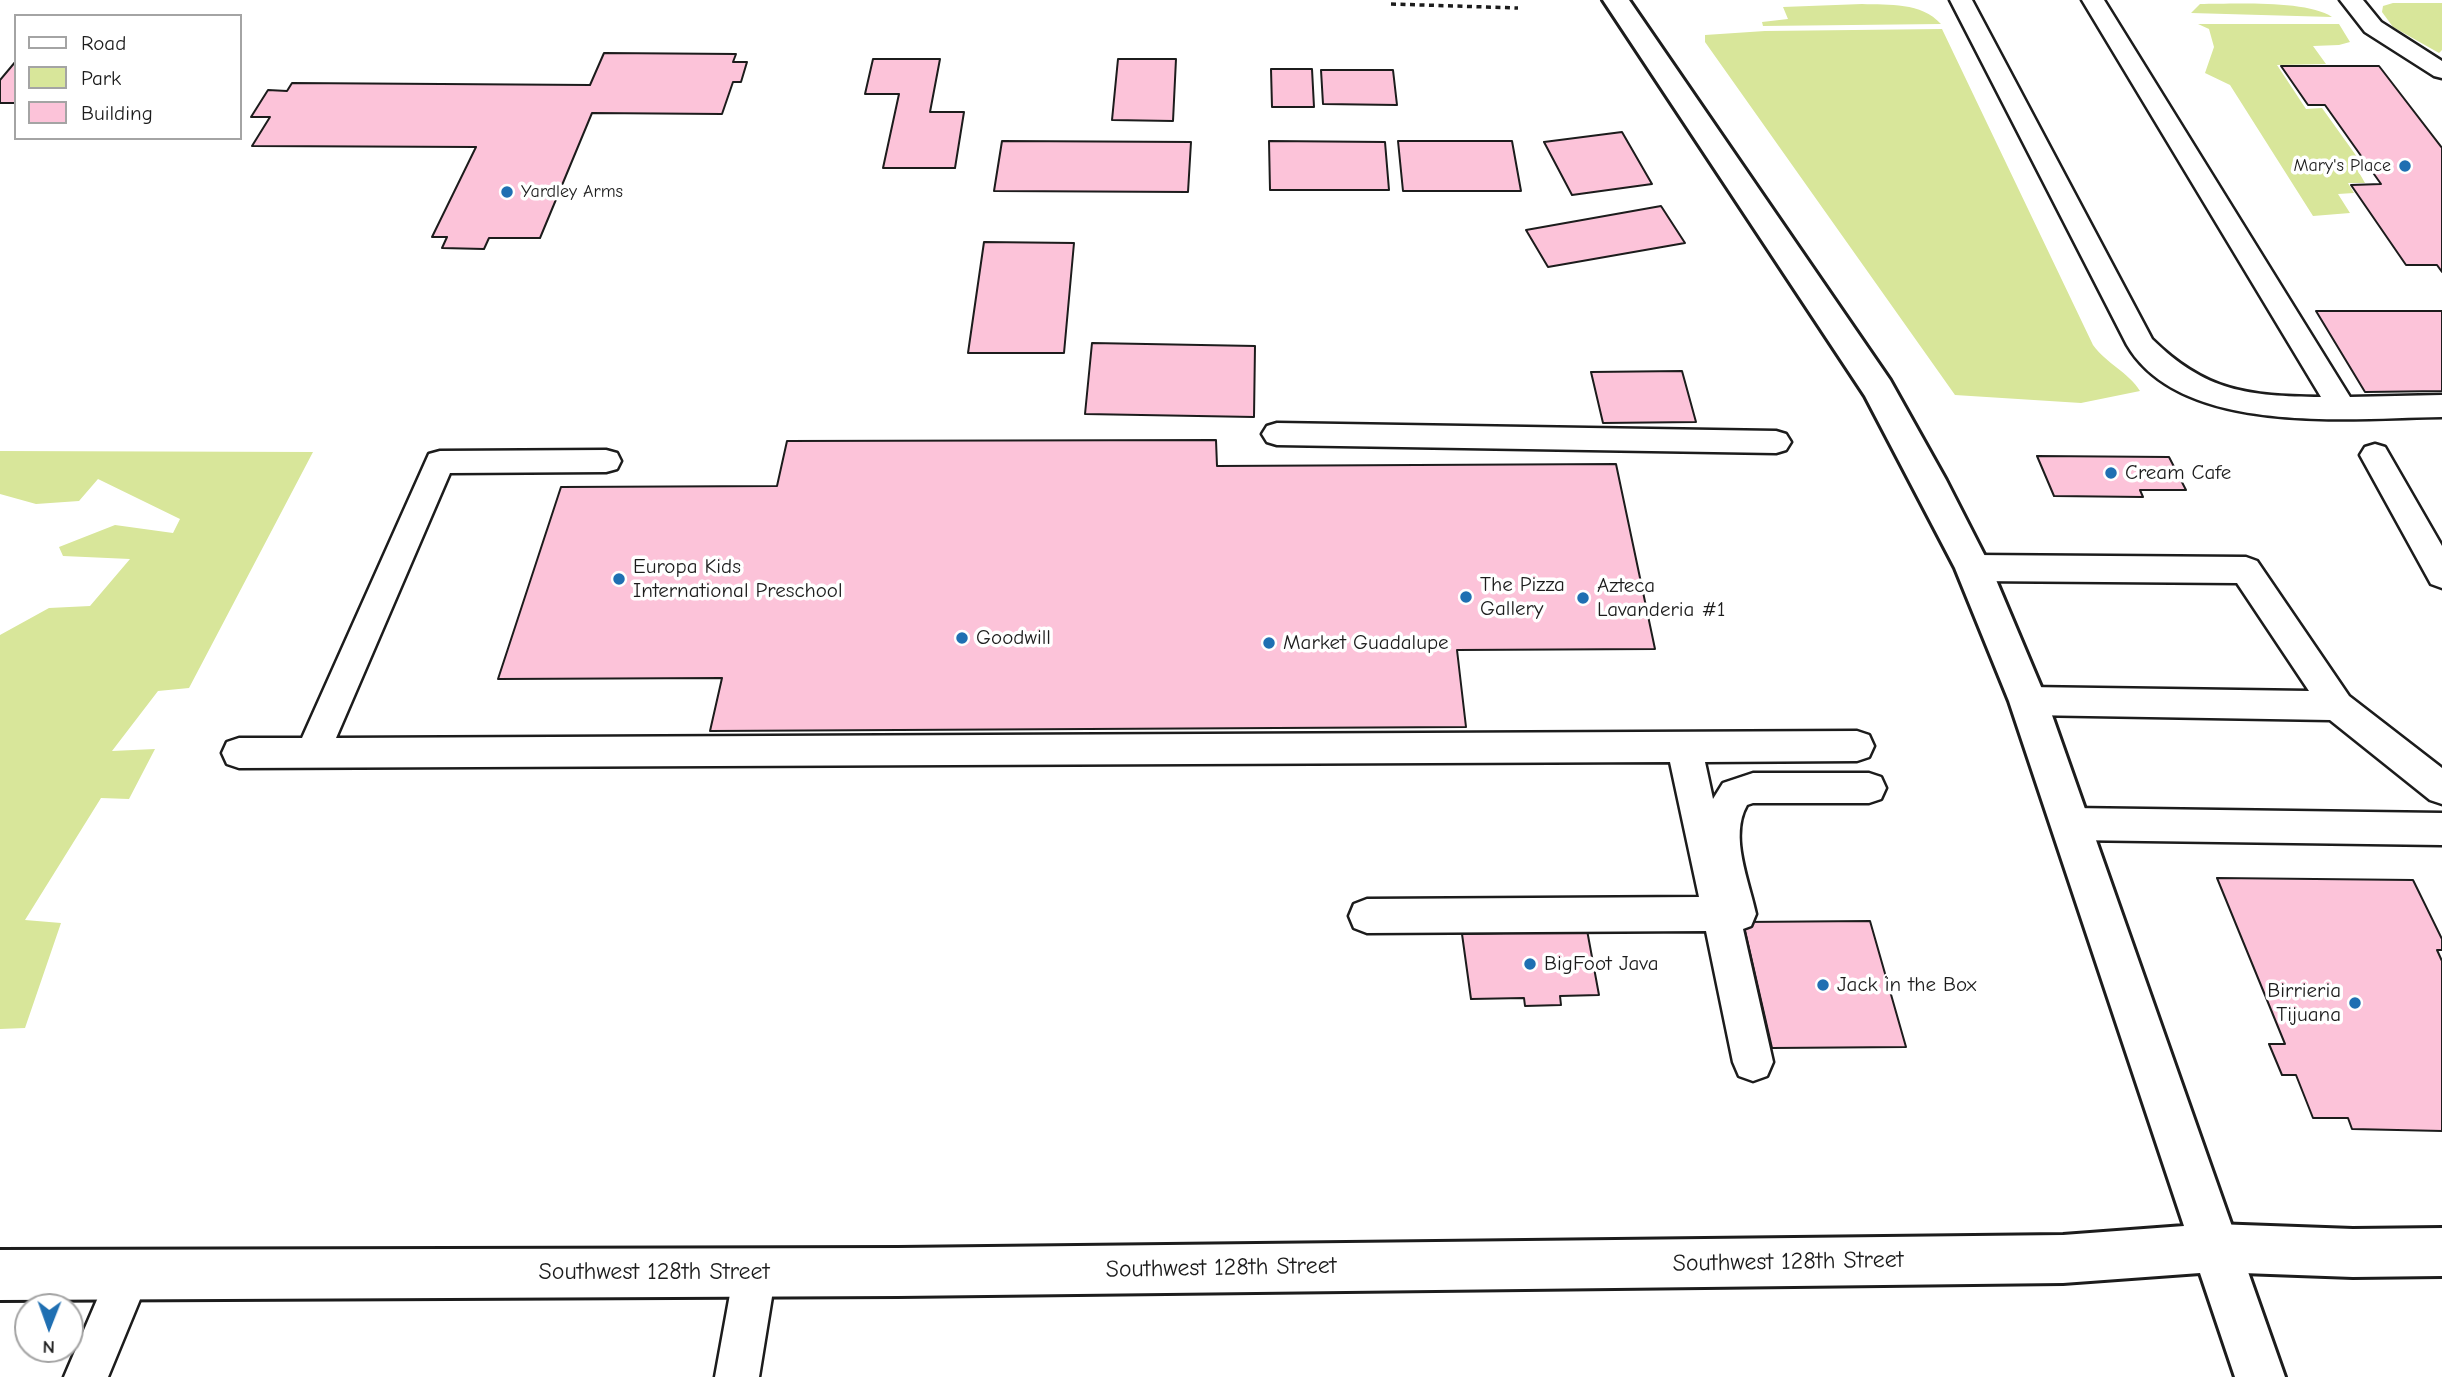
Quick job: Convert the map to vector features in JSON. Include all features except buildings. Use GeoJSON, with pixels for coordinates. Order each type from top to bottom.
{"type":"FeatureCollection","features":[{"type":"Feature","properties":{"kind":"main road"},"geometry":{"type":"LineString","coordinates":[[1616,0],[1878,389],[1934,490],[1973,568],[2028,701],[2260,1377]]}},
{"type":"Feature","properties":{"kind":"main road","name":"Southwest 128th Street"},"geometry":{"type":"LineString","coordinates":[[0,1275],[755,1272],[2063,1259],[2215,1248],[2353,1253],[2442,1252]]}},
{"type":"Feature","properties":{"kind":"lane"},"geometry":{"type":"LineString","coordinates":[[1961,0],[2141,345],[2158,365],[2185,384],[2260,407],[2442,406]]}},
{"type":"Feature","properties":{"kind":"lane"},"geometry":{"type":"LineString","coordinates":[[2093,0],[2342,408]]}},
{"type":"Feature","properties":{"kind":"lane"},"geometry":{"type":"LineString","coordinates":[[2351,0],[2373,27],[2442,71]]}},
{"type":"Feature","properties":{"kind":"lane"},"geometry":{"type":"LineString","coordinates":[[1277,434],[1776,442]]}},
{"type":"Feature","properties":{"kind":"lane"},"geometry":{"type":"LineString","coordinates":[[2375,455],[2442,575]]}},
{"type":"Feature","properties":{"kind":"lane"},"geometry":{"type":"LineString","coordinates":[[313,752],[440,463],[606,461]]}},
{"type":"Feature","properties":{"kind":"lane"},"geometry":{"type":"LineString","coordinates":[[1973,568],[2246,570],[2337,706],[2442,789]]}},
{"type":"Feature","properties":{"kind":"lane"},"geometry":{"type":"LineString","coordinates":[[2028,701],[2337,706]]}},
{"type":"Feature","properties":{"kind":"lane"},"geometry":{"type":"LineString","coordinates":[[1684,746],[1721,915],[1764,1058]]}},
{"type":"Feature","properties":{"kind":"lane"},"geometry":{"type":"LineString","coordinates":[[239,753],[1857,746]]}},
{"type":"Feature","properties":{"kind":"lane"},"geometry":{"type":"LineString","coordinates":[[1367,916],[1738,914],[1721,834],[1724,813],[1735,794],[1753,788],[1868,788]]}},
{"type":"Feature","properties":{"kind":"lane"},"geometry":{"type":"LineString","coordinates":[[2071,824],[2442,829]]}},
{"type":"Feature","properties":{"kind":"lane"},"geometry":{"type":"LineString","coordinates":[[737,1377],[755,1272]]}},
{"type":"Feature","properties":{"kind":"lane"},"geometry":{"type":"LineString","coordinates":[[86,1377],[129,1275]]}},
{"type":"Feature","properties":{"kind":"path"},"geometry":{"type":"LineString","coordinates":[[1391,4],[1518,8]]}},
{"type":"Feature","properties":{"kind":"green space"},"geometry":{"type":"Polygon","coordinates":[[[2393,3],[2442,3],[2442,50],[2439,53],[2393,27],[2382,12],[2383,6],[2393,3]]]}},
{"type":"Feature","properties":{"kind":"green space"},"geometry":{"type":"Polygon","coordinates":[[[1862,4],[1914,8],[1941,24],[1763,26],[1762,22],[1788,19],[1783,7],[1862,4]]]}},
{"type":"Feature","properties":{"kind":"green space"},"geometry":{"type":"Polygon","coordinates":[[[2200,4],[2288,5],[2332,17],[2191,13],[2200,4]]]}},
{"type":"Feature","properties":{"kind":"green space"},"geometry":{"type":"Polygon","coordinates":[[[2198,24],[2339,24],[2350,42],[2313,46],[2326,64],[2277,65],[2306,109],[2322,108],[2365,168],[2357,169],[2365,183],[2348,183],[2354,193],[2338,194],[2350,213],[2313,216],[2230,85],[2205,73],[2214,47],[2209,29],[2198,24]]]}},
{"type":"Feature","properties":{"kind":"green space"},"geometry":{"type":"Polygon","coordinates":[[[1942,29],[2093,345],[2130,378],[2140,391],[2081,403],[1955,395],[1705,42],[1705,35],[1765,31],[1942,29]]]}},
{"type":"Feature","properties":{"kind":"green space"},"geometry":{"type":"Polygon","coordinates":[[[0,451],[313,452],[189,688],[158,691],[112,751],[155,749],[129,799],[101,798],[25,920],[61,923],[25,1028],[0,1029],[0,635],[49,608],[90,606],[130,559],[63,556],[59,547],[115,525],[173,533],[180,519],[98,479],[79,501],[36,504],[0,494],[0,451]]]}},
{"type":"Feature","properties":{"kind":"place","name":"Mary's Place"},"geometry":{"type":"Point","coordinates":[2405,166]}},
{"type":"Feature","properties":{"kind":"place","name":"Yardley Arms"},"geometry":{"type":"Point","coordinates":[507,192]}},
{"type":"Feature","properties":{"kind":"place","name":"Cream Cafe"},"geometry":{"type":"Point","coordinates":[2111,473]}},
{"type":"Feature","properties":{"kind":"place","name":"Europa Kids International Preschool"},"geometry":{"type":"Point","coordinates":[619,579]}},
{"type":"Feature","properties":{"kind":"place","name":"The Pizza Gallery"},"geometry":{"type":"Point","coordinates":[1466,597]}},
{"type":"Feature","properties":{"kind":"place","name":"Azteca Lavanderia #1"},"geometry":{"type":"Point","coordinates":[1583,598]}},
{"type":"Feature","properties":{"kind":"place","name":"Goodwill"},"geometry":{"type":"Point","coordinates":[962,638]}},
{"type":"Feature","properties":{"kind":"place","name":"Market Guadalupe"},"geometry":{"type":"Point","coordinates":[1269,643]}},
{"type":"Feature","properties":{"kind":"place","name":"BigFoot Java"},"geometry":{"type":"Point","coordinates":[1530,964]}},
{"type":"Feature","properties":{"kind":"place","name":"Jack in the Box"},"geometry":{"type":"Point","coordinates":[1823,985]}},
{"type":"Feature","properties":{"kind":"place","name":"Birrieria Tijuana"},"geometry":{"type":"Point","coordinates":[2355,1003]}}]}
